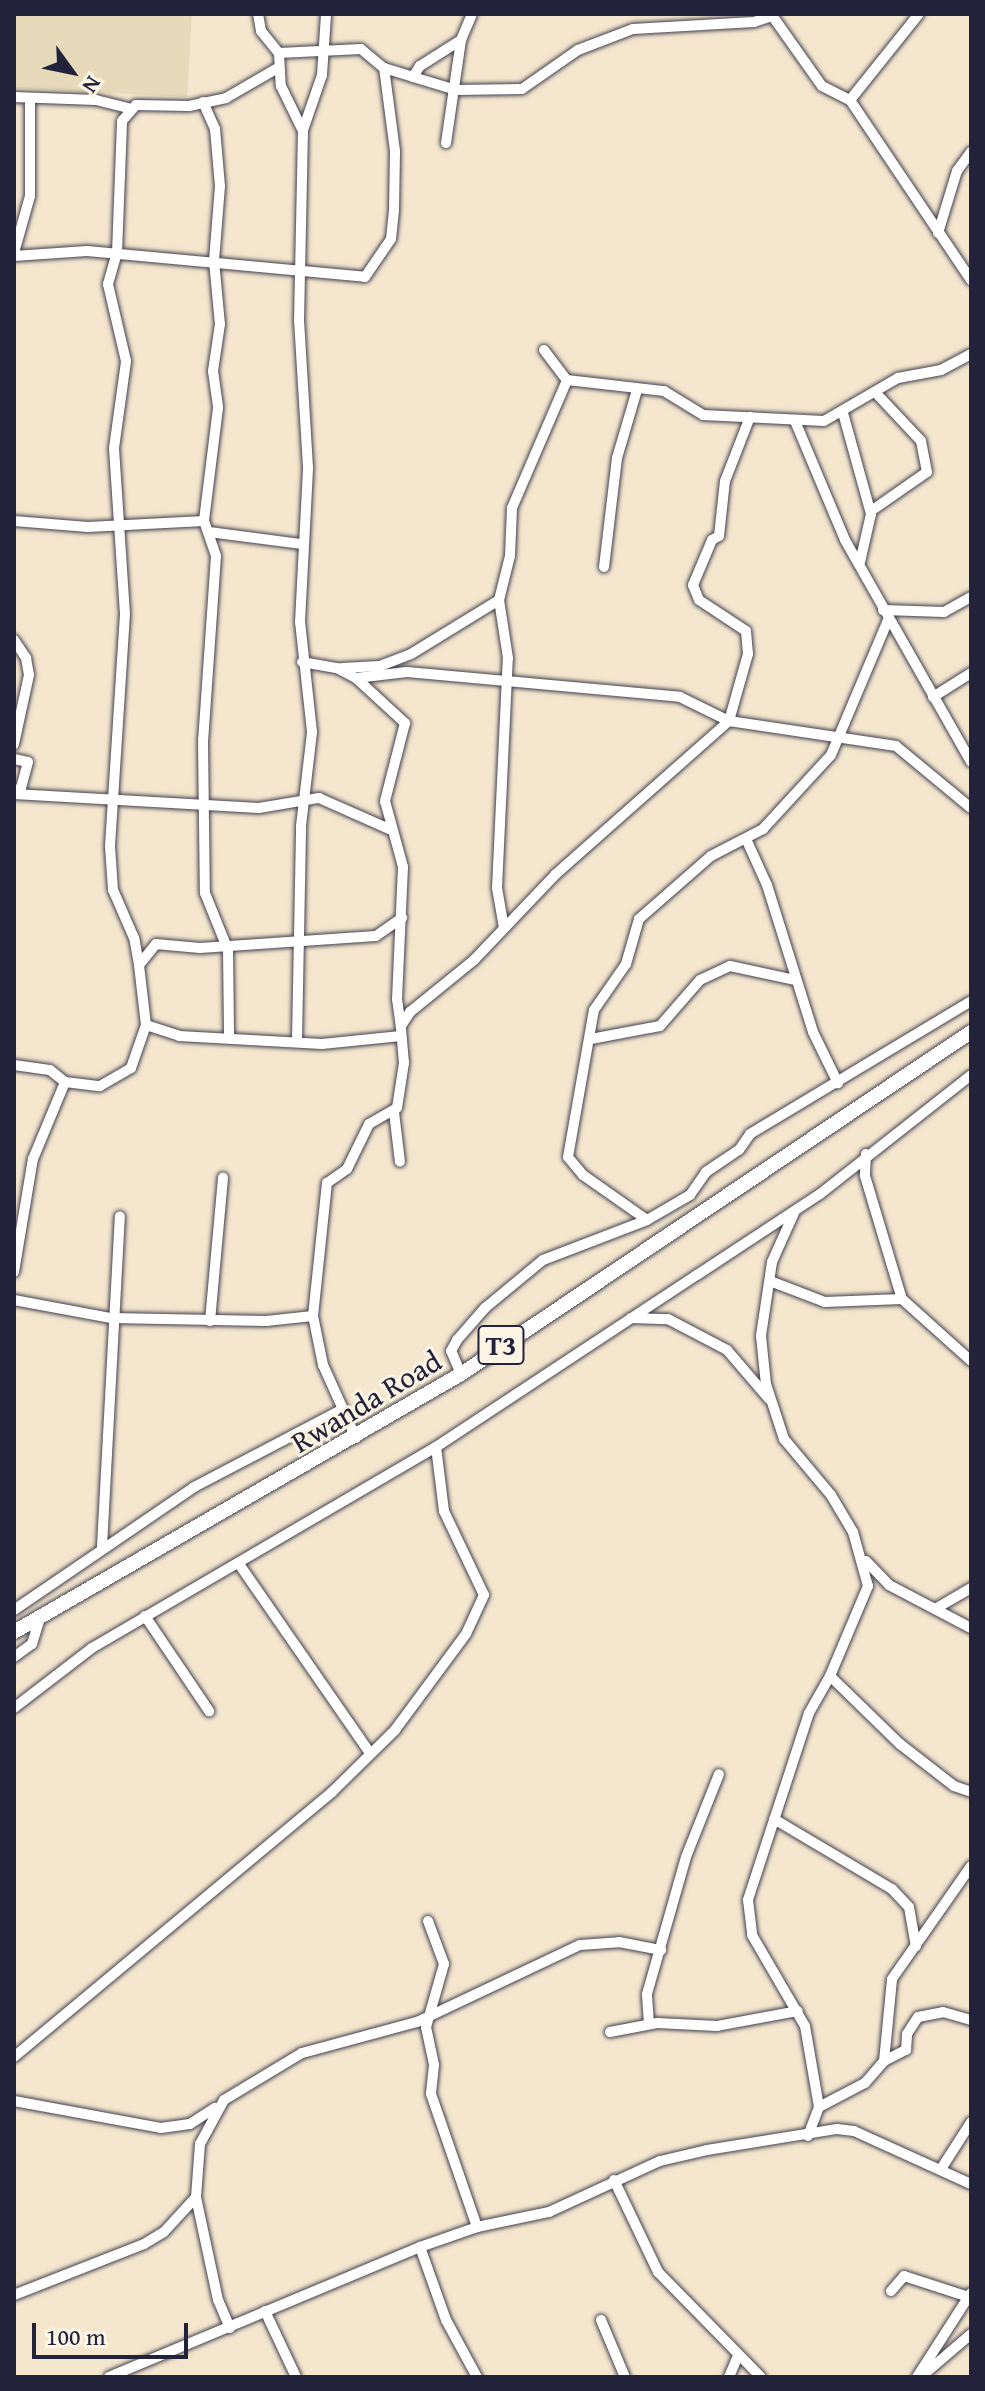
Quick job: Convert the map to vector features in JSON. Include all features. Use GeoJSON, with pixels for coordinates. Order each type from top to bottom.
{"type":"FeatureCollection","features":[{"type":"Feature","properties":{"kind":"highway","name":"Rwanda Road"},"geometry":{"type":"LineString","coordinates":[[14,1632],[356,1438],[461,1374],[544,1313],[971,1032]]}},
{"type":"Feature","properties":{"kind":"street"},"geometry":{"type":"LineString","coordinates":[[258,14],[261,31],[279,53],[276,69],[303,130]]}},
{"type":"Feature","properties":{"kind":"street"},"geometry":{"type":"LineString","coordinates":[[297,1040],[302,798],[312,732],[302,662],[302,544],[308,467],[299,321],[303,267],[303,130],[322,75],[326,14]]}},
{"type":"Feature","properties":{"kind":"street"},"geometry":{"type":"LineString","coordinates":[[446,143],[461,40],[472,14]]}},
{"type":"Feature","properties":{"kind":"street"},"geometry":{"type":"LineString","coordinates":[[850,100],[919,14]]}},
{"type":"Feature","properties":{"kind":"street"},"geometry":{"type":"LineString","coordinates":[[279,53],[361,49],[384,68],[456,90],[522,89],[578,50],[645,26],[754,22],[772,15],[822,86],[850,100],[971,280]]}},
{"type":"Feature","properties":{"kind":"street"},"geometry":{"type":"LineString","coordinates":[[413,77],[420,66],[461,40]]}},
{"type":"Feature","properties":{"kind":"street"},"geometry":{"type":"LineString","coordinates":[[30,99],[30,196],[14,254],[117,253],[303,267],[365,277],[391,239],[395,151],[384,68]]}},
{"type":"Feature","properties":{"kind":"street"},"geometry":{"type":"LineString","coordinates":[[14,97],[96,100],[128,108],[203,102],[238,92],[276,69]]}},
{"type":"Feature","properties":{"kind":"street"},"geometry":{"type":"LineString","coordinates":[[203,102],[212,119],[219,164],[214,261],[220,315],[213,371],[218,408],[204,521],[216,556],[203,740],[207,806],[205,893],[227,944],[229,1038]]}},
{"type":"Feature","properties":{"kind":"street"},"geometry":{"type":"LineString","coordinates":[[14,1065],[50,1070],[65,1082],[105,1085],[131,1068],[146,1025],[134,938],[112,886],[111,803],[125,629],[114,427],[126,361],[108,284],[117,253],[122,121],[128,108]]}},
{"type":"Feature","properties":{"kind":"street"},"geometry":{"type":"LineString","coordinates":[[938,233],[957,171],[971,152]]}},
{"type":"Feature","properties":{"kind":"street"},"geometry":{"type":"LineString","coordinates":[[544,350],[567,380],[664,391],[703,415],[795,421],[824,421],[843,413],[898,378],[941,370],[971,354]]}},
{"type":"Feature","properties":{"kind":"street"},"geometry":{"type":"LineString","coordinates":[[504,928],[497,888],[507,680],[499,600],[510,556],[512,508],[567,380]]}},
{"type":"Feature","properties":{"kind":"street"},"geometry":{"type":"LineString","coordinates":[[604,567],[617,458],[637,390]]}},
{"type":"Feature","properties":{"kind":"street"},"geometry":{"type":"LineString","coordinates":[[871,511],[927,472],[921,441],[875,392]]}},
{"type":"Feature","properties":{"kind":"street"},"geometry":{"type":"LineString","coordinates":[[843,413],[871,511],[860,562]]}},
{"type":"Feature","properties":{"kind":"street"},"geometry":{"type":"LineString","coordinates":[[146,1025],[179,1036],[372,1042],[401,1031],[418,1004],[443,987],[556,874],[729,721],[748,654],[746,631],[699,600],[693,585],[712,540],[719,536],[725,481],[750,417]]}},
{"type":"Feature","properties":{"kind":"street"},"geometry":{"type":"LineString","coordinates":[[795,421],[838,526],[860,562],[885,615],[971,762]]}},
{"type":"Feature","properties":{"kind":"street"},"geometry":{"type":"LineString","coordinates":[[14,521],[119,526],[204,521]]}},
{"type":"Feature","properties":{"kind":"street"},"geometry":{"type":"LineString","coordinates":[[209,532],[302,544]]}},
{"type":"Feature","properties":{"kind":"street"},"geometry":{"type":"LineString","coordinates":[[885,615],[944,612],[971,597]]}},
{"type":"Feature","properties":{"kind":"street"},"geometry":{"type":"LineString","coordinates":[[302,662],[337,668],[380,666],[411,654],[499,600]]}},
{"type":"Feature","properties":{"kind":"street"},"geometry":{"type":"LineString","coordinates":[[647,1220],[583,1175],[568,1157],[582,1061],[591,1039],[594,1010],[626,964],[639,919],[711,856],[747,841],[826,761],[839,738],[885,615]]}},
{"type":"Feature","properties":{"kind":"street"},"geometry":{"type":"LineString","coordinates":[[14,640],[26,658],[29,675],[14,744]]}},
{"type":"Feature","properties":{"kind":"street"},"geometry":{"type":"LineString","coordinates":[[337,668],[356,678],[405,723],[385,792],[389,829],[403,867],[397,999],[404,1070],[394,1112],[400,1162]]}},
{"type":"Feature","properties":{"kind":"street"},"geometry":{"type":"LineString","coordinates":[[356,678],[407,672],[680,697],[729,721],[908,752],[971,808]]}},
{"type":"Feature","properties":{"kind":"street"},"geometry":{"type":"LineString","coordinates":[[933,697],[971,673]]}},
{"type":"Feature","properties":{"kind":"street"},"geometry":{"type":"LineString","coordinates":[[14,759],[28,762],[21,789],[14,792]]}},
{"type":"Feature","properties":{"kind":"street"},"geometry":{"type":"LineString","coordinates":[[14,792],[111,803],[259,808],[302,798],[329,800],[389,829]]}},
{"type":"Feature","properties":{"kind":"street"},"geometry":{"type":"LineString","coordinates":[[747,841],[767,885],[795,980],[838,1083]]}},
{"type":"Feature","properties":{"kind":"street"},"geometry":{"type":"LineString","coordinates":[[139,965],[156,944],[200,948],[376,936],[402,918]]}},
{"type":"Feature","properties":{"kind":"street"},"geometry":{"type":"LineString","coordinates":[[591,1039],[660,1026],[700,980],[730,966],[753,967],[795,980]]}},
{"type":"Feature","properties":{"kind":"street"},"geometry":{"type":"LineString","coordinates":[[461,1374],[451,1351],[457,1340],[514,1283],[562,1250],[647,1220],[694,1192],[706,1172],[739,1150],[750,1134],[971,1001]]}},
{"type":"Feature","properties":{"kind":"street"},"geometry":{"type":"LineString","coordinates":[[14,1708],[68,1665],[145,1616],[436,1447],[627,1318],[796,1210],[971,1075]]}},
{"type":"Feature","properties":{"kind":"street"},"geometry":{"type":"LineString","coordinates":[[14,1272],[33,1159],[65,1082]]}},
{"type":"Feature","properties":{"kind":"street"},"geometry":{"type":"LineString","coordinates":[[356,1438],[323,1365],[313,1316],[327,1183],[347,1169],[372,1121],[394,1112]]}},
{"type":"Feature","properties":{"kind":"street"},"geometry":{"type":"LineString","coordinates":[[866,1154],[865,1176],[902,1299],[971,1361]]}},
{"type":"Feature","properties":{"kind":"street"},"geometry":{"type":"LineString","coordinates":[[210,1321],[223,1178]]}},
{"type":"Feature","properties":{"kind":"street"},"geometry":{"type":"LineString","coordinates":[[796,1210],[777,1246],[761,1349],[769,1399],[784,1439],[831,1495],[862,1557],[889,1585],[971,1628]]}},
{"type":"Feature","properties":{"kind":"street"},"geometry":{"type":"LineString","coordinates":[[102,1546],[111,1318],[120,1216]]}},
{"type":"Feature","properties":{"kind":"street"},"geometry":{"type":"LineString","coordinates":[[770,1281],[825,1302],[902,1299]]}},
{"type":"Feature","properties":{"kind":"street"},"geometry":{"type":"LineString","coordinates":[[14,1300],[111,1318],[210,1321],[313,1316]]}},
{"type":"Feature","properties":{"kind":"street"},"geometry":{"type":"LineString","coordinates":[[627,1318],[668,1319],[727,1350],[769,1399]]}},
{"type":"Feature","properties":{"kind":"street"},"geometry":{"type":"LineString","coordinates":[[14,1610],[55,1586],[102,1546],[194,1487],[341,1410]]}},
{"type":"Feature","properties":{"kind":"street"},"geometry":{"type":"LineString","coordinates":[[14,2057],[332,1792],[424,1694],[480,1613],[484,1595],[444,1511],[436,1447]]}},
{"type":"Feature","properties":{"kind":"street"},"geometry":{"type":"LineString","coordinates":[[808,2136],[819,2107],[811,2052],[798,2011],[757,1946],[747,1918],[756,1861],[774,1819],[809,1713],[867,1597],[862,1557]]}},
{"type":"Feature","properties":{"kind":"street"},"geometry":{"type":"LineString","coordinates":[[239,1564],[370,1753]]}},
{"type":"Feature","properties":{"kind":"street"},"geometry":{"type":"LineString","coordinates":[[935,1609],[971,1588]]}},
{"type":"Feature","properties":{"kind":"street"},"geometry":{"type":"LineString","coordinates":[[145,1616],[209,1711]]}},
{"type":"Feature","properties":{"kind":"street"},"geometry":{"type":"LineString","coordinates":[[14,1657],[32,1644],[40,1618]]}},
{"type":"Feature","properties":{"kind":"street"},"geometry":{"type":"LineString","coordinates":[[830,1676],[900,1744],[954,1786],[971,1792]]}},
{"type":"Feature","properties":{"kind":"street"},"geometry":{"type":"LineString","coordinates":[[649,2024],[646,2001],[686,1857],[719,1774]]}},
{"type":"Feature","properties":{"kind":"street"},"geometry":{"type":"LineString","coordinates":[[774,1819],[892,1889],[909,1907],[916,1946]]}},
{"type":"Feature","properties":{"kind":"street"},"geometry":{"type":"LineString","coordinates":[[884,2061],[890,1985],[971,1866]]}},
{"type":"Feature","properties":{"kind":"street"},"geometry":{"type":"LineString","coordinates":[[428,1921],[444,1964],[429,2016],[433,2105],[477,2227]]}},
{"type":"Feature","properties":{"kind":"street"},"geometry":{"type":"LineString","coordinates":[[14,2101],[161,2128],[190,2124],[263,2072],[302,2053],[429,2016],[580,1945],[619,1942],[661,1950]]}},
{"type":"Feature","properties":{"kind":"street"},"geometry":{"type":"LineString","coordinates":[[610,2032],[649,2024],[717,2026],[798,2011]]}},
{"type":"Feature","properties":{"kind":"street"},"geometry":{"type":"LineString","coordinates":[[819,2107],[865,2083],[884,2061],[906,2050],[907,2034],[918,2017],[943,2012],[971,2020]]}},
{"type":"Feature","properties":{"kind":"street"},"geometry":{"type":"LineString","coordinates":[[217,2107],[200,2144],[196,2197],[215,2287],[230,2328]]}},
{"type":"Feature","properties":{"kind":"street"},"geometry":{"type":"LineString","coordinates":[[941,2169],[971,2122]]}},
{"type":"Feature","properties":{"kind":"street"},"geometry":{"type":"LineString","coordinates":[[109,2377],[420,2247],[477,2227],[549,2212],[614,2180],[707,2150],[854,2131],[971,2184]]}},
{"type":"Feature","properties":{"kind":"street"},"geometry":{"type":"LineString","coordinates":[[614,2180],[658,2272],[761,2377]]}},
{"type":"Feature","properties":{"kind":"street"},"geometry":{"type":"LineString","coordinates":[[14,2295],[144,2244],[174,2224],[196,2197]]}},
{"type":"Feature","properties":{"kind":"street"},"geometry":{"type":"LineString","coordinates":[[420,2247],[446,2320],[477,2377]]}},
{"type":"Feature","properties":{"kind":"street"},"geometry":{"type":"LineString","coordinates":[[891,2291],[904,2276],[970,2295],[919,2377]]}},
{"type":"Feature","properties":{"kind":"street"},"geometry":{"type":"LineString","coordinates":[[265,2311],[296,2377]]}},
{"type":"Feature","properties":{"kind":"street"},"geometry":{"type":"LineString","coordinates":[[601,2320],[625,2377]]}},
{"type":"Feature","properties":{"kind":"street"},"geometry":{"type":"LineString","coordinates":[[919,2377],[971,2334]]}},
{"type":"Feature","properties":{"kind":"street"},"geometry":{"type":"LineString","coordinates":[[729,2377],[738,2356]]}},
{"type":"Feature","properties":{"kind":"shaded area"},"geometry":{"type":"Polygon","coordinates":[[[14,14],[192,14],[187,97],[14,88],[14,14]]]}}]}
